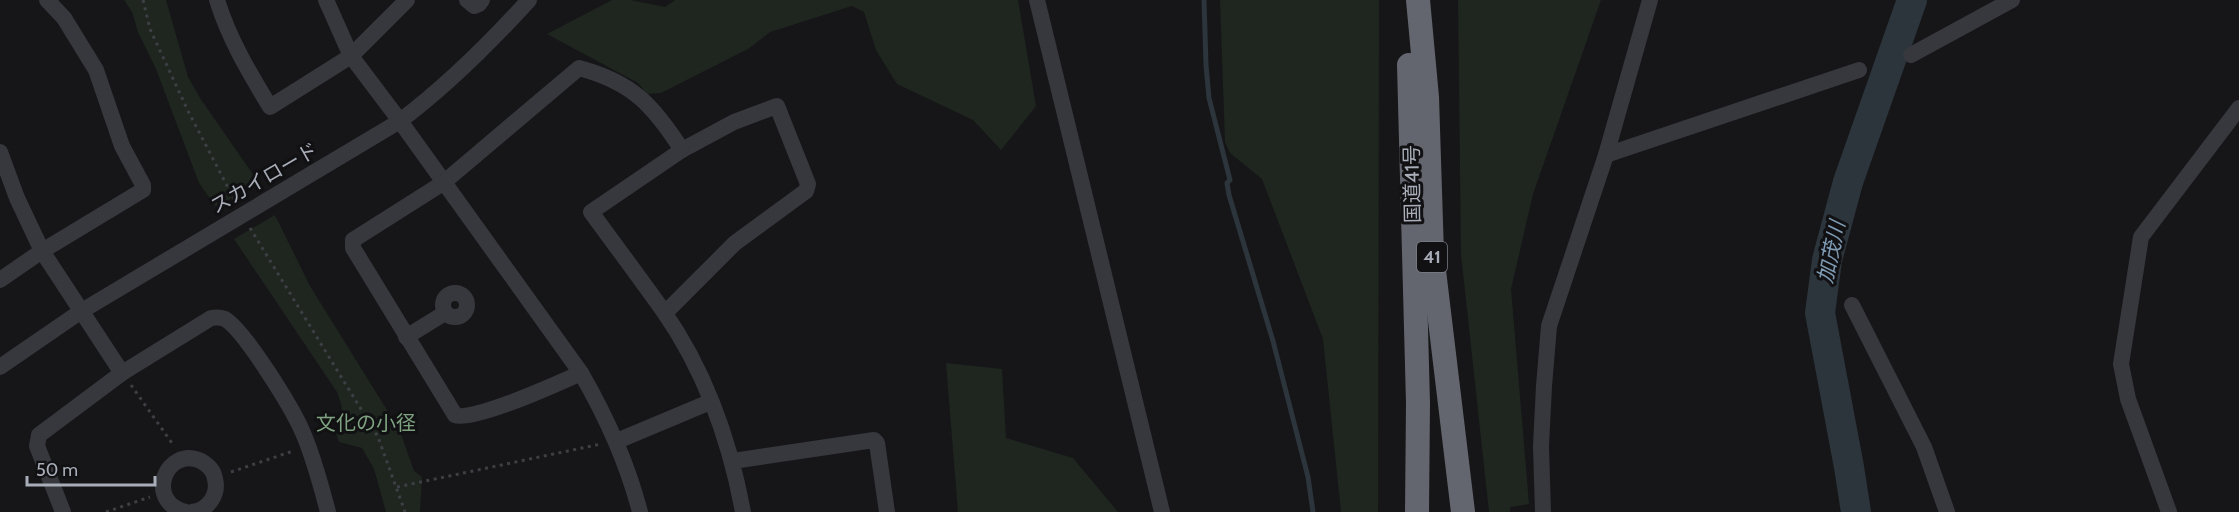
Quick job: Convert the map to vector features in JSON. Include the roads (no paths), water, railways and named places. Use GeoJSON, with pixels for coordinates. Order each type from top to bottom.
{"type":"FeatureCollection","features":[{"type":"Feature","properties":{"kind":"highway","name":"国道41号"},"geometry":{"type":"LineString","coordinates":[[1407,0],[1418,403],[1417,512]]}},
{"type":"Feature","properties":{"kind":"highway","name":"国道41号"},"geometry":{"type":"LineString","coordinates":[[1418,0],[1426,512]]}},
{"type":"Feature","properties":{"kind":"highway","name":"41"},"geometry":{"type":"LineString","coordinates":[[1418,0],[1427,97],[1432,254],[1463,512]]}},
{"type":"Feature","properties":{"kind":"highway","name":"41"},"geometry":{"type":"LineString","coordinates":[[1404,512],[1407,452],[1418,403]]}},
{"type":"Feature","properties":{"kind":"street"},"geometry":{"type":"LineString","coordinates":[[0,280],[42,251],[143,190],[143,185],[122,146],[96,70],[64,18],[48,0]]}},
{"type":"Feature","properties":{"kind":"street"},"geometry":{"type":"LineString","coordinates":[[217,0],[230,36],[244,65],[270,107],[351,56],[407,0]]}},
{"type":"Feature","properties":{"kind":"street"},"geometry":{"type":"LineString","coordinates":[[326,0],[351,56],[581,373],[602,408],[617,441],[637,512]]}},
{"type":"Feature","properties":{"kind":"street"},"geometry":{"type":"LineString","coordinates":[[467,0],[474,6],[482,0]]}},
{"type":"Feature","properties":{"kind":"street","name":"スカイロード"},"geometry":{"type":"LineString","coordinates":[[0,367],[80,312],[400,121],[429,99],[482,51],[529,0]]}},
{"type":"Feature","properties":{"kind":"street"},"geometry":{"type":"LineString","coordinates":[[1037,0],[1162,512]]}},
{"type":"Feature","properties":{"kind":"street"},"geometry":{"type":"LineString","coordinates":[[1911,55],[2012,0]]}},
{"type":"Feature","properties":{"kind":"street"},"geometry":{"type":"LineString","coordinates":[[1543,512],[1541,446],[1550,326],[1606,154],[1651,4]]}},
{"type":"Feature","properties":{"kind":"street"},"geometry":{"type":"LineString","coordinates":[[581,373],[516,401],[459,417],[455,415],[406,337],[352,243],[356,237],[443,183],[579,68],[609,78],[649,105],[682,150]]}},
{"type":"Feature","properties":{"kind":"street"},"geometry":{"type":"LineString","coordinates":[[1606,154],[1860,70]]}},
{"type":"Feature","properties":{"kind":"street"},"geometry":{"type":"LineString","coordinates":[[665,313],[735,243],[806,191],[808,184],[777,106],[734,122],[682,150],[591,212],[665,313],[684,346],[733,460],[743,512]]}},
{"type":"Feature","properties":{"kind":"street"},"geometry":{"type":"LineString","coordinates":[[2169,512],[2128,399],[2121,364],[2141,237],[2239,108]]}},
{"type":"Feature","properties":{"kind":"street"},"geometry":{"type":"LineString","coordinates":[[0,152],[42,251],[122,373]]}},
{"type":"Feature","properties":{"kind":"street"},"geometry":{"type":"LineString","coordinates":[[1852,305],[1924,447],[1947,512]]}},
{"type":"Feature","properties":{"kind":"street"},"geometry":{"type":"LineString","coordinates":[[406,337],[445,313]]}},
{"type":"Feature","properties":{"kind":"street"},"geometry":{"type":"LineString","coordinates":[[63,512],[37,446],[39,435],[122,373],[211,318],[219,317],[226,320],[250,347],[279,389],[302,430],[328,512]]}},
{"type":"Feature","properties":{"kind":"street"},"geometry":{"type":"LineString","coordinates":[[617,441],[710,402]]}},
{"type":"Feature","properties":{"kind":"street"},"geometry":{"type":"LineString","coordinates":[[733,460],[874,440],[877,444],[887,512]]}},
{"type":"Feature","properties":{"kind":"street"},"geometry":{"type":"LineString","coordinates":[[186,512],[172,506],[162,485],[169,468],[183,459],[199,460],[212,470],[215,477],[215,495],[210,502],[194,512]]}},
{"type":"Feature","properties":{"kind":"waterway"},"geometry":{"type":"LineString","coordinates":[[1204,0],[1209,98],[1230,180],[1227,183],[1229,195],[1273,341],[1308,477],[1313,512]]}},
{"type":"Feature","properties":{"kind":"waterway","name":"加茂川"},"geometry":{"type":"LineString","coordinates":[[1856,512],[1820,313],[1827,260],[1848,182],[1912,0]]}},
{"type":"Feature","properties":{"kind":"park label","name":"文化の小径"},"geometry":{"type":"Point","coordinates":[366,423]}}]}
